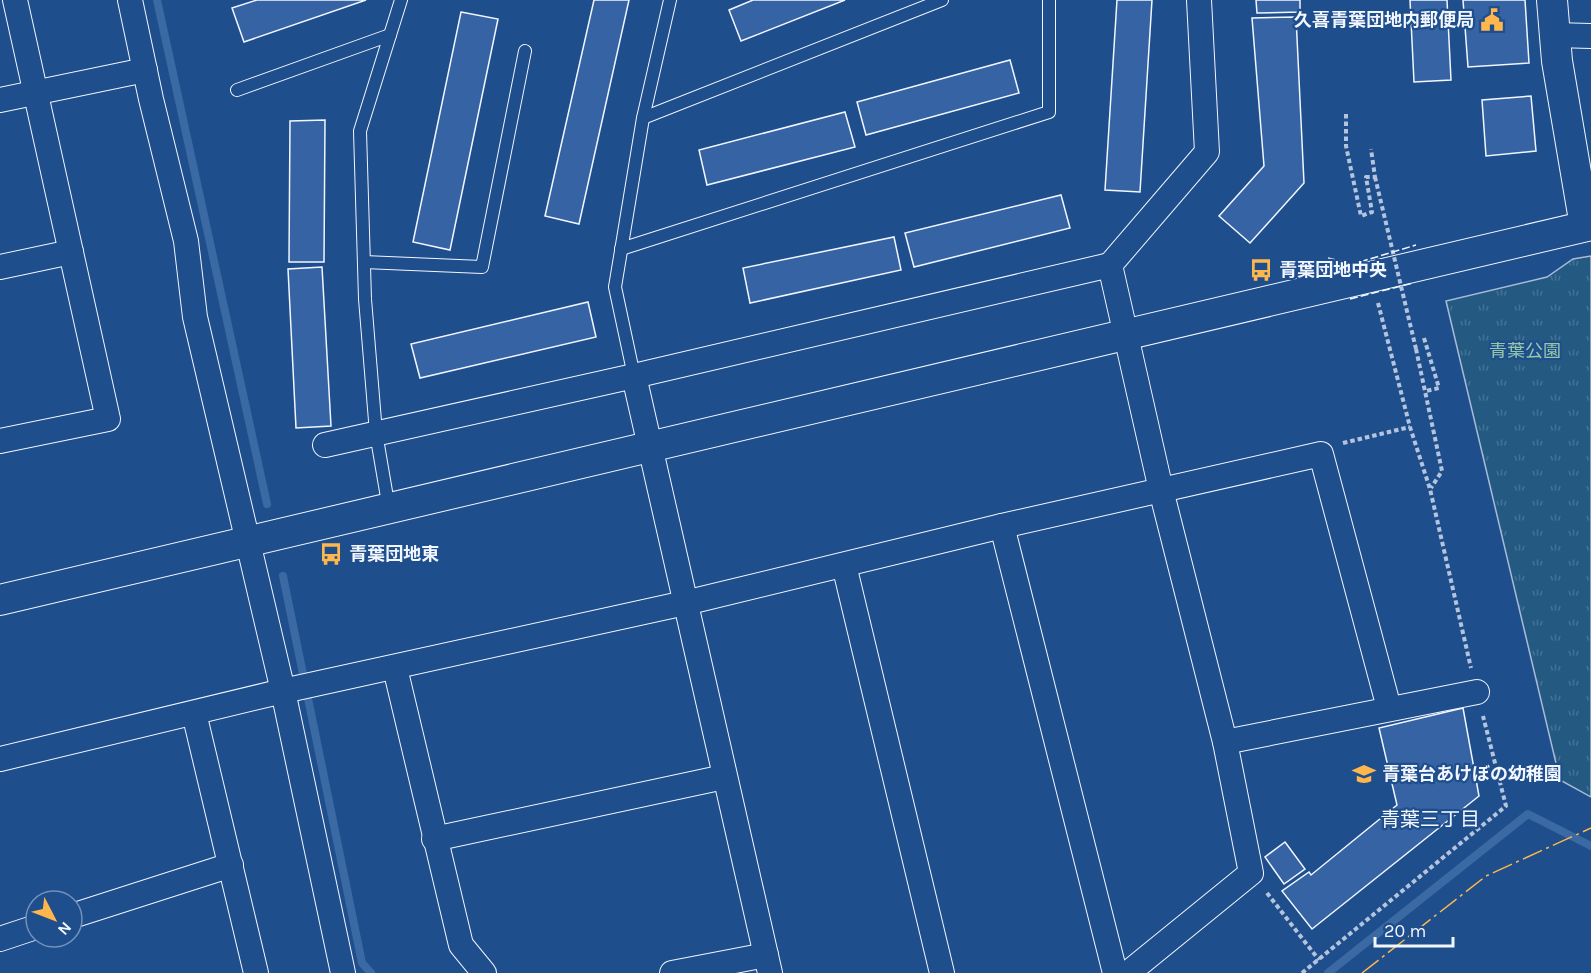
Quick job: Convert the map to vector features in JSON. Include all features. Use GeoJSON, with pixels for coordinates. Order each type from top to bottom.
{"type":"FeatureCollection","features":[{"type":"Feature","properties":{"kind":"street"},"geometry":{"type":"LineString","coordinates":[[0,441],[108,419],[15,0]]}},
{"type":"Feature","properties":{"kind":"street"},"geometry":{"type":"LineString","coordinates":[[130,0],[186,240],[195,316],[283,692],[342,973]]}},
{"type":"Feature","properties":{"kind":"street"},"geometry":{"type":"LineString","coordinates":[[325,446],[1110,265],[1207,152],[1198,0]]}},
{"type":"Feature","properties":{"kind":"street"},"geometry":{"type":"LineString","coordinates":[[0,600],[389,510],[650,445],[1588,225],[1555,35],[1552,0]]}},
{"type":"Feature","properties":{"kind":"street"},"geometry":{"type":"LineString","coordinates":[[1555,35],[1591,36]]}},
{"type":"Feature","properties":{"kind":"street"},"geometry":{"type":"LineString","coordinates":[[0,100],[145,70]]}},
{"type":"Feature","properties":{"kind":"street"},"geometry":{"type":"LineString","coordinates":[[0,267],[71,252]]}},
{"type":"Feature","properties":{"kind":"street"},"geometry":{"type":"LineString","coordinates":[[1110,265],[1161,490],[1225,742],[1251,873],[1128,973]]}},
{"type":"Feature","properties":{"kind":"street"},"geometry":{"type":"LineString","coordinates":[[634,376],[768,964],[672,973]]}},
{"type":"Feature","properties":{"kind":"street"},"geometry":{"type":"LineString","coordinates":[[0,759],[283,692],[685,603],[1002,525],[1320,454],[1389,708]]}},
{"type":"Feature","properties":{"kind":"street"},"geometry":{"type":"LineString","coordinates":[[1002,525],[1116,973]]}},
{"type":"Feature","properties":{"kind":"street"},"geometry":{"type":"LineString","coordinates":[[844,565],[942,973]]}},
{"type":"Feature","properties":{"kind":"street"},"geometry":{"type":"LineString","coordinates":[[395,669],[461,945],[484,973]]}},
{"type":"Feature","properties":{"kind":"street"},"geometry":{"type":"LineString","coordinates":[[1225,742],[1476,692]]}},
{"type":"Feature","properties":{"kind":"street"},"geometry":{"type":"LineString","coordinates":[[194,713],[256,973]]}},
{"type":"Feature","properties":{"kind":"street"},"geometry":{"type":"LineString","coordinates":[[434,839],[724,777]]}},
{"type":"Feature","properties":{"kind":"street"},"geometry":{"type":"LineString","coordinates":[[84,912],[231,865]]}},
{"type":"Feature","properties":{"kind":"street"},"geometry":{"type":"LineString","coordinates":[[0,939],[24,931]]}},
{"type":"Feature","properties":{"kind":"lane"},"geometry":{"type":"LineString","coordinates":[[389,510],[376,433],[364,262],[360,131],[401,0]]}},
{"type":"Feature","properties":{"kind":"lane"},"geometry":{"type":"LineString","coordinates":[[634,376],[615,287],[643,117],[670,0]]}},
{"type":"Feature","properties":{"kind":"lane"},"geometry":{"type":"LineString","coordinates":[[643,117],[942,0]]}},
{"type":"Feature","properties":{"kind":"lane"},"geometry":{"type":"LineString","coordinates":[[621,249],[1049,112],[1049,0]]}},
{"type":"Feature","properties":{"kind":"lane"},"geometry":{"type":"LineString","coordinates":[[237,90],[390,35]]}},
{"type":"Feature","properties":{"kind":"lane"},"geometry":{"type":"LineString","coordinates":[[364,262],[482,267],[525,51]]}},
{"type":"Feature","properties":{"kind":"path"},"geometry":{"type":"LineString","coordinates":[[1346,114],[1346,146],[1361,216],[1372,212],[1366,177],[1375,177]]}},
{"type":"Feature","properties":{"kind":"path"},"geometry":{"type":"LineString","coordinates":[[1371,149],[1375,177],[1426,392],[1442,471],[1430,489]]}},
{"type":"Feature","properties":{"kind":"path"},"geometry":{"type":"LineString","coordinates":[[1320,454],[1333,446],[1410,427],[1378,302]]}},
{"type":"Feature","properties":{"kind":"path"},"geometry":{"type":"LineString","coordinates":[[1424,338],[1439,387],[1426,392]]}},
{"type":"Feature","properties":{"kind":"path"},"geometry":{"type":"LineString","coordinates":[[1251,873],[1319,960]]}},
{"type":"Feature","properties":{"kind":"green space","name":"青葉公園"},"geometry":{"type":"Polygon","coordinates":[[[1591,256],[1591,797],[1560,780],[1446,301],[1547,277],[1573,259],[1591,256]]]}},
{"type":"Feature","properties":{"kind":"building"},"geometry":{"type":"Polygon","coordinates":[[[257,0],[366,0],[244,42],[232,8],[257,0]]]}},
{"type":"Feature","properties":{"kind":"building"},"geometry":{"type":"Polygon","coordinates":[[[594,0],[629,0],[579,224],[545,216],[594,0]]]}},
{"type":"Feature","properties":{"kind":"building"},"geometry":{"type":"Polygon","coordinates":[[[753,0],[845,0],[741,41],[729,10],[753,0]]]}},
{"type":"Feature","properties":{"kind":"building"},"geometry":{"type":"Polygon","coordinates":[[[1117,0],[1152,0],[1140,192],[1105,190],[1117,0]]]}},
{"type":"Feature","properties":{"kind":"building"},"geometry":{"type":"Polygon","coordinates":[[[1256,0],[1300,0],[1300,12],[1257,13],[1256,0]]]}},
{"type":"Feature","properties":{"kind":"building"},"geometry":{"type":"Polygon","coordinates":[[[1410,0],[1447,0],[1451,80],[1414,82],[1410,0]]]}},
{"type":"Feature","properties":{"kind":"building"},"geometry":{"type":"Polygon","coordinates":[[[1463,0],[1525,0],[1529,63],[1468,67],[1463,0]]]}},
{"type":"Feature","properties":{"kind":"building"},"geometry":{"type":"Polygon","coordinates":[[[461,12],[498,19],[450,250],[413,242],[461,12]]]}},
{"type":"Feature","properties":{"kind":"building"},"geometry":{"type":"Polygon","coordinates":[[[1296,17],[1304,183],[1250,243],[1219,216],[1264,166],[1252,18],[1296,17]]]}},
{"type":"Feature","properties":{"kind":"building"},"geometry":{"type":"Polygon","coordinates":[[[1010,60],[1019,93],[866,135],[857,102],[1010,60]]]}},
{"type":"Feature","properties":{"kind":"building"},"geometry":{"type":"Polygon","coordinates":[[[1531,96],[1536,151],[1486,156],[1482,100],[1531,96]]]}},
{"type":"Feature","properties":{"kind":"building"},"geometry":{"type":"Polygon","coordinates":[[[845,112],[855,147],[707,185],[699,150],[845,112]]]}},
{"type":"Feature","properties":{"kind":"building"},"geometry":{"type":"Polygon","coordinates":[[[325,120],[324,262],[289,262],[290,121],[325,120]]]}},
{"type":"Feature","properties":{"kind":"building"},"geometry":{"type":"Polygon","coordinates":[[[1061,195],[1070,228],[914,267],[905,233],[1061,195]]]}},
{"type":"Feature","properties":{"kind":"building"},"geometry":{"type":"Polygon","coordinates":[[[894,237],[901,270],[750,303],[743,268],[894,237]]]}},
{"type":"Feature","properties":{"kind":"building"},"geometry":{"type":"Polygon","coordinates":[[[322,267],[331,426],[296,428],[288,269],[322,267]]]}},
{"type":"Feature","properties":{"kind":"building"},"geometry":{"type":"Polygon","coordinates":[[[588,302],[596,337],[420,378],[411,344],[588,302]]]}},
{"type":"Feature","properties":{"kind":"building"},"geometry":{"type":"Polygon","coordinates":[[[1463,708],[1479,796],[1312,929],[1282,891],[1309,872],[1311,875],[1397,805],[1379,728],[1463,708]]]}},
{"type":"Feature","properties":{"kind":"building"},"geometry":{"type":"Polygon","coordinates":[[[1285,842],[1305,869],[1284,884],[1265,857],[1285,842]]]}},
{"type":"Feature","properties":{"kind":"waterway"},"geometry":{"type":"LineString","coordinates":[[157,0],[267,504]]}},
{"type":"Feature","properties":{"kind":"waterway"},"geometry":{"type":"LineString","coordinates":[[283,576],[362,963],[371,973]]}},
{"type":"Feature","properties":{"kind":"waterway"},"geometry":{"type":"LineString","coordinates":[[1328,973],[1528,814],[1591,846]]}},
{"type":"Feature","properties":{"kind":"fence"},"geometry":{"type":"LineString","coordinates":[[1328,258],[1353,264],[1416,245]]}},
{"type":"Feature","properties":{"kind":"fence"},"geometry":{"type":"LineString","coordinates":[[1350,299],[1413,283]]}},
{"type":"Feature","properties":{"kind":"power"},"geometry":{"type":"LineString","coordinates":[[1362,973],[1486,876],[1591,828]]}},
{"type":"Feature","properties":{"kind":"place","name":"久喜青葉団地内郵便局"},"geometry":{"type":"Point","coordinates":[1492,20]}},
{"type":"Feature","properties":{"kind":"place","name":"青葉団地中央"},"geometry":{"type":"Point","coordinates":[1261,270]}},
{"type":"Feature","properties":{"kind":"place","name":"青葉団地東"},"geometry":{"type":"Point","coordinates":[331,554]}},
{"type":"Feature","properties":{"kind":"place","name":"青葉台あけぼの幼稚園"},"geometry":{"type":"Point","coordinates":[1364,774]}},
{"type":"Feature","properties":{"kind":"district","name":"青葉三丁目"},"geometry":{"type":"Point","coordinates":[1430,819]}}]}
